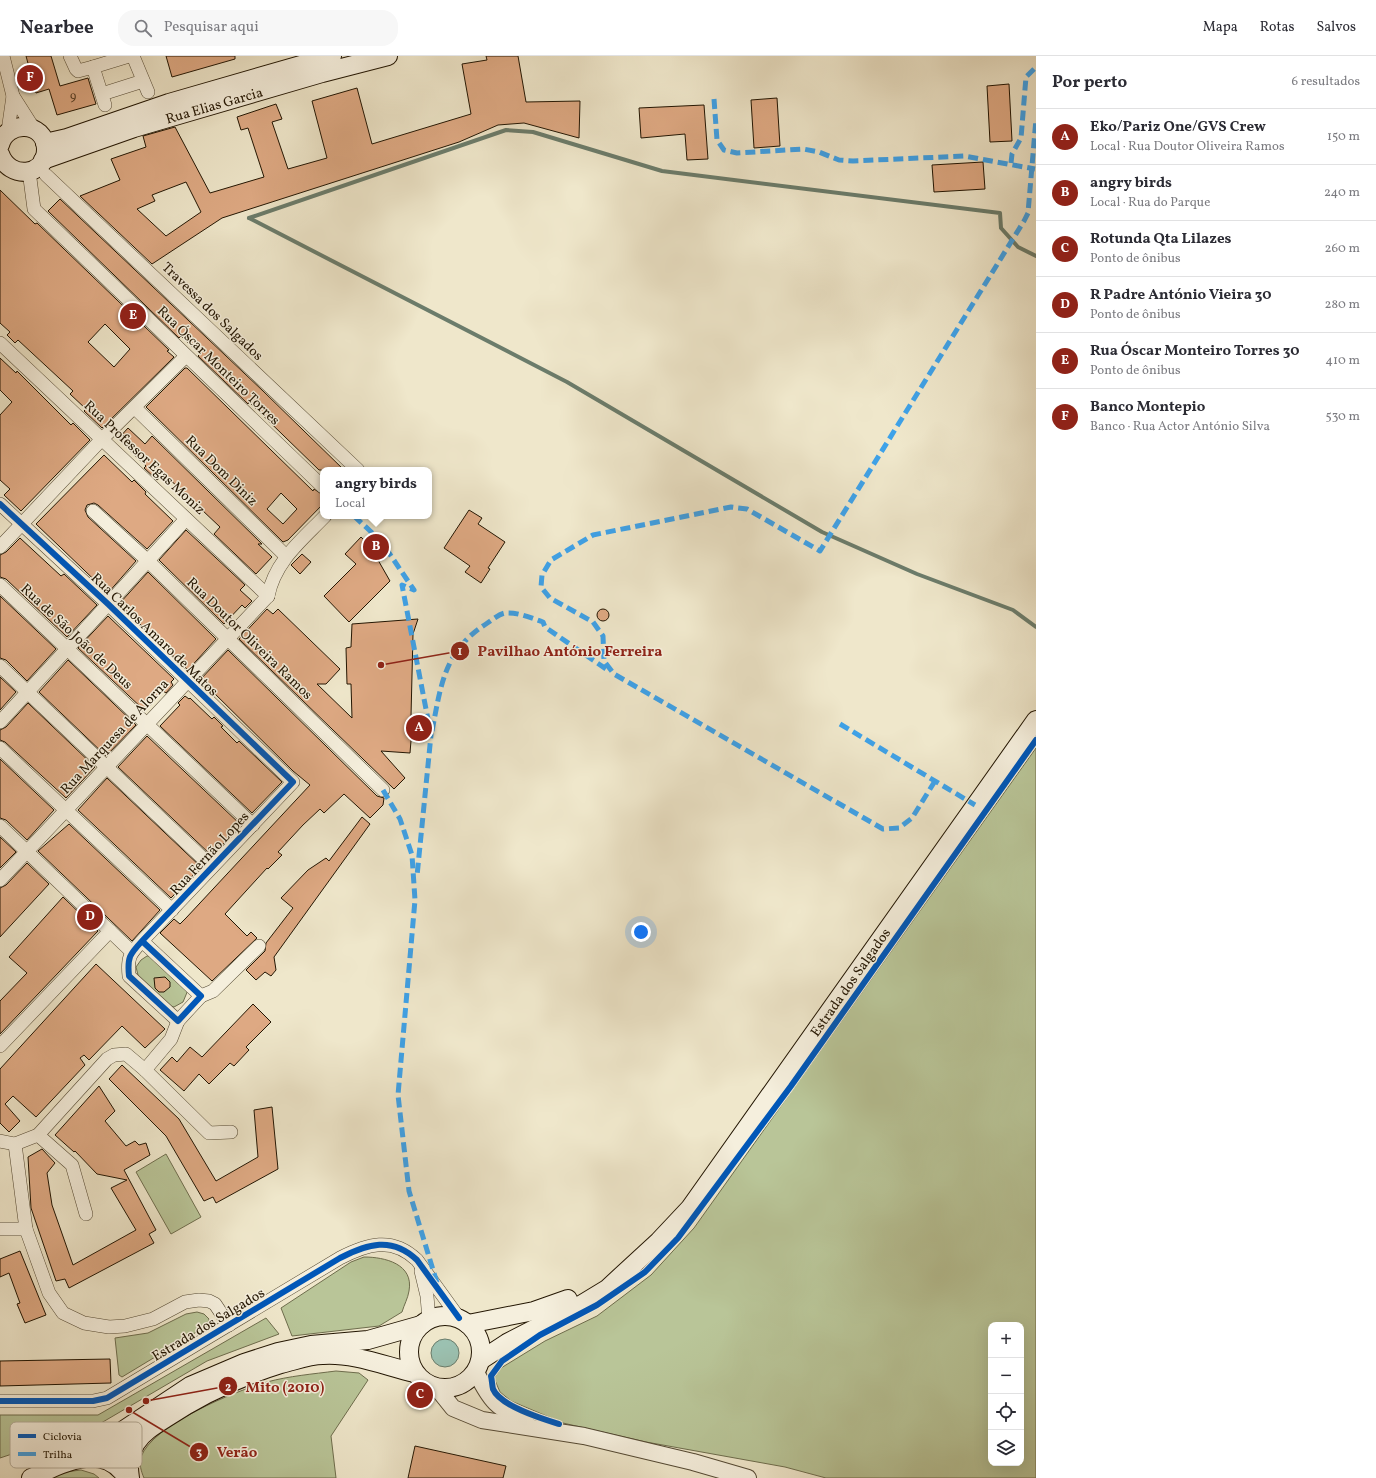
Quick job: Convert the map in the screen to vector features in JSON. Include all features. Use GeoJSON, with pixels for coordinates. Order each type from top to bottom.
{"type":"FeatureCollection","features":[{"type":"Feature","properties":{"kind":"main road","name":"Rua Elias Garcia"},"geometry":{"type":"LineString","coordinates":[[37,164],[67,138],[168,103],[332,56]]}},
{"type":"Feature","properties":{"kind":"main road","name":"Rua Elias Garcia"},"geometry":{"type":"LineString","coordinates":[[0,178],[134,128],[322,73],[388,56]]}},
{"type":"Feature","properties":{"kind":"main road"},"geometry":{"type":"LineString","coordinates":[[0,154],[6,165],[12,170],[37,164],[42,137],[34,129],[20,126],[4,138]]}},
{"type":"Feature","properties":{"kind":"main road","name":"Estrada dos Salgados"},"geometry":{"type":"LineString","coordinates":[[479,1366],[507,1343],[579,1306],[607,1289],[660,1241],[690,1208],[1036,720]]}},
{"type":"Feature","properties":{"kind":"main road","name":"Estrada dos Salgados"},"geometry":{"type":"LineString","coordinates":[[463,1321],[534,1311],[552,1306],[580,1293],[660,1241]]}},
{"type":"Feature","properties":{"kind":"main road"},"geometry":{"type":"LineString","coordinates":[[136,1422],[190,1386],[244,1363],[278,1352],[311,1345],[368,1340],[425,1322],[449,1316],[463,1321],[480,1340],[479,1366],[469,1380],[459,1386],[449,1389],[437,1388],[421,1380],[415,1373],[410,1363],[409,1353],[412,1338],[425,1322]]}},
{"type":"Feature","properties":{"kind":"main road"},"geometry":{"type":"LineString","coordinates":[[142,1437],[150,1429],[192,1401],[223,1385],[257,1372],[322,1355],[346,1356],[415,1373]]}},
{"type":"Feature","properties":{"kind":"main road"},"geometry":{"type":"LineString","coordinates":[[31,1478],[54,1468]]}},
{"type":"Feature","properties":{"kind":"main road"},"geometry":{"type":"LineString","coordinates":[[118,1468],[129,1478]]}},
{"type":"Feature","properties":{"kind":"main road"},"geometry":{"type":"LineString","coordinates":[[128,1468],[129,1478]]}},
{"type":"Feature","properties":{"kind":"street"},"geometry":{"type":"LineString","coordinates":[[3,56],[13,96],[34,129]]}},
{"type":"Feature","properties":{"kind":"street"},"geometry":{"type":"LineString","coordinates":[[70,56],[78,71],[129,56]]}},
{"type":"Feature","properties":{"kind":"street"},"geometry":{"type":"LineString","coordinates":[[93,67],[104,99],[146,87],[133,56]]}},
{"type":"Feature","properties":{"kind":"street"},"geometry":{"type":"LineString","coordinates":[[4,138],[13,96]]}},
{"type":"Feature","properties":{"kind":"street","name":"Rua Óscar Monteiro Torres"},"geometry":{"type":"LineString","coordinates":[[37,164],[34,209],[320,484]]}},
{"type":"Feature","properties":{"kind":"street","name":"Travessa dos Salgados"},"geometry":{"type":"LineString","coordinates":[[37,164],[355,467]]}},
{"type":"Feature","properties":{"kind":"street","name":"Rua Professor Egas Moniz"},"geometry":{"type":"LineString","coordinates":[[0,343],[268,596]]}},
{"type":"Feature","properties":{"kind":"street"},"geometry":{"type":"LineString","coordinates":[[0,547],[102,439],[186,356]]}},
{"type":"Feature","properties":{"kind":"street","name":"Rua Dom Diniz"},"geometry":{"type":"LineString","coordinates":[[135,408],[286,556]]}},
{"type":"Feature","properties":{"kind":"street","name":"Rua Carlos Amaro de Matos"},"geometry":{"type":"LineString","coordinates":[[0,504],[108,604],[186,681],[294,782]]}},
{"type":"Feature","properties":{"kind":"street","name":"Rua Doutor Oliveira Ramos"},"geometry":{"type":"LineString","coordinates":[[93,511],[148,561],[383,790]]}},
{"type":"Feature","properties":{"kind":"street"},"geometry":{"type":"LineString","coordinates":[[0,722],[186,519]]}},
{"type":"Feature","properties":{"kind":"street"},"geometry":{"type":"LineString","coordinates":[[268,596],[271,580],[286,556],[322,519]]}},
{"type":"Feature","properties":{"kind":"street","name":"Rua de São João de Deus"},"geometry":{"type":"LineString","coordinates":[[0,585],[253,825]]}},
{"type":"Feature","properties":{"kind":"street","name":"Rua Marquesa de Alorna"},"geometry":{"type":"LineString","coordinates":[[0,880],[28,852],[146,723],[268,596]]}},
{"type":"Feature","properties":{"kind":"street"},"geometry":{"type":"LineString","coordinates":[[0,666],[212,868]]}},
{"type":"Feature","properties":{"kind":"street"},"geometry":{"type":"LineString","coordinates":[[0,748],[172,910]]}},
{"type":"Feature","properties":{"kind":"street","name":"Rua Fernão Lopes"},"geometry":{"type":"LineString","coordinates":[[130,956],[142,941],[294,782]]}},
{"type":"Feature","properties":{"kind":"street"},"geometry":{"type":"LineString","coordinates":[[0,826],[110,931],[130,956],[129,976],[178,1021]]}},
{"type":"Feature","properties":{"kind":"street"},"geometry":{"type":"LineString","coordinates":[[0,1046],[110,931]]}},
{"type":"Feature","properties":{"kind":"street"},"geometry":{"type":"LineString","coordinates":[[142,941],[201,996]]}},
{"type":"Feature","properties":{"kind":"street"},"geometry":{"type":"LineString","coordinates":[[145,1070],[171,1039],[178,1021],[201,996],[213,992],[259,946]]}},
{"type":"Feature","properties":{"kind":"street"},"geometry":{"type":"LineString","coordinates":[[0,1141],[14,1144],[38,1135],[107,1059],[114,1055],[126,1054],[145,1070],[209,1134],[231,1132]]}},
{"type":"Feature","properties":{"kind":"street"},"geometry":{"type":"LineString","coordinates":[[38,1135],[72,1165],[86,1214]]}},
{"type":"Feature","properties":{"kind":"street"},"geometry":{"type":"LineString","coordinates":[[14,1144],[26,1229],[49,1293],[63,1313],[84,1323],[109,1327],[125,1326],[153,1319],[185,1302],[199,1300],[209,1301],[215,1304],[229,1325]]}},
{"type":"Feature","properties":{"kind":"street"},"geometry":{"type":"LineString","coordinates":[[0,1229],[26,1229]]}},
{"type":"Feature","properties":{"kind":"street","name":"Estrada dos Salgados"},"geometry":{"type":"LineString","coordinates":[[0,1401],[93,1401],[107,1398],[322,1269],[360,1248],[376,1244],[392,1246],[410,1253],[417,1260]]}},
{"type":"Feature","properties":{"kind":"street"},"geometry":{"type":"LineString","coordinates":[[417,1260],[463,1321]]}},
{"type":"Feature","properties":{"kind":"street"},"geometry":{"type":"LineString","coordinates":[[417,1260],[424,1278],[425,1322]]}},
{"type":"Feature","properties":{"kind":"street"},"geometry":{"type":"LineString","coordinates":[[479,1366],[487,1394],[496,1404],[538,1428]]}},
{"type":"Feature","properties":{"kind":"street"},"geometry":{"type":"LineString","coordinates":[[437,1388],[453,1408],[476,1418],[584,1436],[693,1462],[748,1478]]}},
{"type":"Feature","properties":{"kind":"shaded area"},"geometry":{"type":"Polygon","coordinates":[[[1036,748],[1036,1478],[826,1478],[785,1467],[646,1442],[563,1423],[511,1401],[500,1392],[494,1378],[501,1368],[545,1341],[597,1316],[651,1275],[694,1228],[1036,748]]]}},
{"type":"Feature","properties":{"kind":"shaded area"},"geometry":{"type":"Polygon","coordinates":[[[147,956],[151,956],[188,990],[183,1002],[174,1007],[170,1006],[138,975],[136,967],[141,960],[147,956]]]}},
{"type":"Feature","properties":{"kind":"shaded area"},"geometry":{"type":"Polygon","coordinates":[[[166,1154],[201,1217],[171,1234],[136,1172],[166,1154]]]}},
{"type":"Feature","properties":{"kind":"shaded area"},"geometry":{"type":"Polygon","coordinates":[[[364,1257],[372,1257],[389,1261],[402,1268],[407,1274],[409,1291],[402,1312],[379,1326],[292,1336],[281,1308],[351,1262],[364,1257]]]}},
{"type":"Feature","properties":{"kind":"shaded area"},"geometry":{"type":"Polygon","coordinates":[[[197,1312],[204,1314],[209,1319],[208,1325],[122,1377],[119,1375],[115,1338],[148,1333],[186,1314],[197,1312]]]}},
{"type":"Feature","properties":{"kind":"shaded area"},"geometry":{"type":"Polygon","coordinates":[[[266,1318],[279,1334],[207,1361],[103,1422],[10,1422],[10,1455],[0,1458],[0,1415],[98,1415],[266,1318]]]}},
{"type":"Feature","properties":{"kind":"shaded area"},"geometry":{"type":"Polygon","coordinates":[[[445,1339],[455,1343],[459,1353],[455,1363],[445,1367],[435,1363],[431,1353],[435,1343],[445,1339]]]}},
{"type":"Feature","properties":{"kind":"shaded area"},"geometry":{"type":"Polygon","coordinates":[[[336,1371],[359,1373],[368,1380],[331,1436],[336,1478],[144,1478],[141,1468],[142,1455],[148,1445],[161,1433],[177,1422],[216,1401],[235,1393],[267,1382],[336,1371]]]}},
{"type":"Feature","properties":{"kind":"shaded area"},"geometry":{"type":"Polygon","coordinates":[[[81,1470],[94,1474],[99,1478],[52,1478],[65,1472],[81,1470]]]}},
{"type":"Feature","properties":{"kind":"building"},"geometry":{"type":"Polygon","coordinates":[[[26,56],[51,56],[60,86],[88,78],[96,104],[57,115],[49,89],[36,93],[26,56]]]}},
{"type":"Feature","properties":{"kind":"building"},"geometry":{"type":"Polygon","coordinates":[[[166,56],[235,56],[235,59],[172,77],[166,56]]]}},
{"type":"Feature","properties":{"kind":"building"},"geometry":{"type":"Polygon","coordinates":[[[486,56],[518,56],[526,102],[580,101],[579,138],[524,123],[498,125],[459,142],[222,218],[152,264],[80,196],[120,180],[111,159],[146,147],[143,136],[175,127],[210,193],[264,177],[248,128],[241,130],[237,117],[276,104],[282,119],[272,122],[288,169],[327,158],[312,101],[357,88],[372,144],[471,114],[462,64],[487,60],[486,56]],[[186,182],[152,195],[155,201],[137,209],[166,236],[201,212],[186,182]]]}},
{"type":"Feature","properties":{"kind":"building"},"geometry":{"type":"Polygon","coordinates":[[[1009,84],[1012,141],[990,142],[987,86],[1009,84]]]}},
{"type":"Feature","properties":{"kind":"building"},"geometry":{"type":"Polygon","coordinates":[[[777,98],[780,146],[754,148],[751,100],[777,98]]]}},
{"type":"Feature","properties":{"kind":"building"},"geometry":{"type":"Polygon","coordinates":[[[704,105],[708,159],[687,160],[685,134],[641,138],[639,108],[704,105]]]}},
{"type":"Feature","properties":{"kind":"building"},"geometry":{"type":"Polygon","coordinates":[[[983,162],[985,189],[934,192],[932,165],[983,162]]]}},
{"type":"Feature","properties":{"kind":"building"},"geometry":{"type":"Polygon","coordinates":[[[0,190],[35,224],[37,223],[169,350],[167,351],[174,357],[102,428],[84,411],[86,409],[70,394],[73,391],[18,340],[15,343],[7,335],[10,332],[0,323],[0,190]],[[105,324],[88,342],[114,367],[130,349],[105,324]]]}},
{"type":"Feature","properties":{"kind":"building"},"geometry":{"type":"Polygon","coordinates":[[[60,199],[263,391],[341,467],[320,467],[319,470],[249,402],[248,404],[198,356],[200,354],[181,336],[179,338],[48,211],[60,199]]]}},
{"type":"Feature","properties":{"kind":"building"},"geometry":{"type":"Polygon","coordinates":[[[0,358],[16,373],[17,371],[71,425],[73,423],[90,440],[21,511],[4,495],[10,489],[0,480],[0,415],[12,402],[0,390],[0,358]]]}},
{"type":"Feature","properties":{"kind":"building"},"geometry":{"type":"Polygon","coordinates":[[[185,368],[187,368],[313,491],[314,489],[320,493],[320,507],[288,540],[283,542],[146,407],[185,368]],[[281,493],[267,509],[283,524],[297,509],[281,493]]]}},
{"type":"Feature","properties":{"kind":"building"},"geometry":{"type":"Polygon","coordinates":[[[128,428],[145,444],[152,436],[262,544],[258,544],[272,557],[256,574],[214,534],[220,527],[164,474],[157,480],[144,468],[146,466],[118,439],[128,428]]]}},
{"type":"Feature","properties":{"kind":"building"},"geometry":{"type":"Polygon","coordinates":[[[104,455],[132,482],[134,480],[146,492],[145,494],[173,521],[147,549],[98,505],[94,503],[87,505],[85,510],[88,517],[136,561],[108,593],[36,524],[104,455]]]}},
{"type":"Feature","properties":{"kind":"building"},"geometry":{"type":"Polygon","coordinates":[[[469,510],[482,518],[478,524],[505,542],[488,568],[490,569],[481,583],[465,572],[470,566],[444,548],[469,510]]]}},
{"type":"Feature","properties":{"kind":"building"},"geometry":{"type":"Polygon","coordinates":[[[186,530],[245,585],[240,590],[252,601],[245,608],[242,605],[224,624],[159,560],[186,530]]]}},
{"type":"Feature","properties":{"kind":"building"},"geometry":{"type":"Polygon","coordinates":[[[361,537],[370,546],[390,581],[349,622],[324,596],[356,564],[345,554],[361,537]]]}},
{"type":"Feature","properties":{"kind":"building"},"geometry":{"type":"Polygon","coordinates":[[[20,538],[61,576],[64,574],[97,605],[67,637],[6,579],[0,577],[0,555],[6,552],[20,538]]]}},
{"type":"Feature","properties":{"kind":"building"},"geometry":{"type":"Polygon","coordinates":[[[302,554],[311,562],[300,574],[291,565],[302,554]]]}},
{"type":"Feature","properties":{"kind":"building"},"geometry":{"type":"Polygon","coordinates":[[[148,572],[216,639],[188,670],[119,604],[148,572]]]}},
{"type":"Feature","properties":{"kind":"building"},"geometry":{"type":"Polygon","coordinates":[[[0,596],[56,649],[27,681],[6,660],[0,658],[0,596]]]}},
{"type":"Feature","properties":{"kind":"building"},"geometry":{"type":"Polygon","coordinates":[[[267,609],[273,614],[278,609],[340,669],[326,684],[317,684],[352,718],[351,684],[347,684],[346,648],[351,647],[352,624],[418,619],[413,634],[411,716],[413,716],[410,753],[381,751],[405,778],[394,789],[239,639],[267,609]]]}},
{"type":"Feature","properties":{"kind":"building"},"geometry":{"type":"Polygon","coordinates":[[[601,609],[605,609],[609,615],[605,621],[601,621],[597,617],[597,613],[601,609]]]}},
{"type":"Feature","properties":{"kind":"building"},"geometry":{"type":"Polygon","coordinates":[[[108,616],[174,679],[171,682],[173,685],[166,693],[163,691],[145,711],[78,648],[108,616]]]}},
{"type":"Feature","properties":{"kind":"building"},"geometry":{"type":"Polygon","coordinates":[[[228,650],[377,796],[384,798],[383,805],[370,818],[344,794],[324,813],[320,809],[303,825],[278,852],[282,855],[268,869],[267,868],[225,914],[247,936],[251,932],[257,938],[212,981],[160,933],[174,919],[180,924],[310,785],[293,771],[208,687],[207,688],[199,681],[228,650]]]}},
{"type":"Feature","properties":{"kind":"building"},"geometry":{"type":"Polygon","coordinates":[[[68,660],[136,725],[106,756],[39,692],[68,660]]]}},
{"type":"Feature","properties":{"kind":"building"},"geometry":{"type":"Polygon","coordinates":[[[0,677],[16,692],[0,710],[0,677]]]}},
{"type":"Feature","properties":{"kind":"building"},"geometry":{"type":"Polygon","coordinates":[[[185,696],[189,699],[190,698],[212,719],[214,717],[223,726],[221,727],[237,743],[239,741],[282,782],[252,813],[160,726],[180,705],[178,703],[185,696]]]}},
{"type":"Feature","properties":{"kind":"building"},"geometry":{"type":"Polygon","coordinates":[[[28,703],[95,767],[66,798],[5,742],[0,740],[0,730],[6,727],[28,703]]]}},
{"type":"Feature","properties":{"kind":"building"},"geometry":{"type":"Polygon","coordinates":[[[147,736],[241,825],[212,856],[118,767],[147,736]]]}},
{"type":"Feature","properties":{"kind":"building"},"geometry":{"type":"Polygon","coordinates":[[[0,759],[54,810],[27,840],[6,820],[0,818],[0,759]]]}},
{"type":"Feature","properties":{"kind":"building"},"geometry":{"type":"Polygon","coordinates":[[[107,778],[201,867],[171,898],[78,810],[107,778]]]}},
{"type":"Feature","properties":{"kind":"building"},"geometry":{"type":"Polygon","coordinates":[[[362,817],[370,824],[274,957],[276,970],[271,976],[265,972],[256,980],[246,970],[265,951],[266,943],[293,908],[281,898],[308,870],[326,858],[329,861],[362,817]]]}},
{"type":"Feature","properties":{"kind":"building"},"geometry":{"type":"Polygon","coordinates":[[[69,824],[160,910],[132,941],[38,851],[69,824]]]}},
{"type":"Feature","properties":{"kind":"building"},"geometry":{"type":"Polygon","coordinates":[[[0,837],[16,852],[0,868],[0,837]]]}},
{"type":"Feature","properties":{"kind":"building"},"geometry":{"type":"Polygon","coordinates":[[[27,863],[49,884],[0,937],[0,888],[6,885],[27,863]]]}},
{"type":"Feature","properties":{"kind":"building"},"geometry":{"type":"Polygon","coordinates":[[[63,897],[98,931],[0,1034],[0,1001],[27,973],[9,957],[63,897]]]}},
{"type":"Feature","properties":{"kind":"building"},"geometry":{"type":"Polygon","coordinates":[[[96,964],[165,1029],[145,1048],[122,1026],[89,1060],[84,1055],[80,1058],[85,1065],[36,1117],[13,1096],[5,1104],[20,1121],[9,1132],[0,1123],[0,1069],[96,964]]]}},
{"type":"Feature","properties":{"kind":"building"},"geometry":{"type":"Polygon","coordinates":[[[165,977],[170,982],[170,987],[164,992],[159,992],[155,988],[154,978],[165,977]]]}},
{"type":"Feature","properties":{"kind":"building"},"geometry":{"type":"Polygon","coordinates":[[[253,1004],[271,1022],[246,1047],[249,1050],[234,1066],[230,1063],[209,1084],[199,1074],[184,1091],[160,1070],[172,1057],[177,1062],[190,1047],[202,1057],[253,1004]]]}},
{"type":"Feature","properties":{"kind":"building"},"geometry":{"type":"Polygon","coordinates":[[[122,1065],[179,1119],[216,1181],[258,1157],[254,1110],[272,1107],[278,1169],[216,1203],[213,1197],[204,1201],[166,1136],[109,1079],[122,1065]]]}},
{"type":"Feature","properties":{"kind":"building"},"geometry":{"type":"Polygon","coordinates":[[[99,1086],[115,1111],[105,1121],[126,1146],[135,1141],[139,1145],[146,1143],[150,1155],[124,1170],[156,1230],[149,1234],[154,1243],[69,1288],[65,1279],[56,1281],[31,1208],[28,1157],[42,1149],[55,1163],[47,1173],[52,1205],[73,1265],[136,1230],[111,1188],[127,1180],[97,1174],[75,1151],[74,1152],[55,1135],[99,1086]]]}},
{"type":"Feature","properties":{"kind":"building"},"geometry":{"type":"Polygon","coordinates":[[[20,1251],[46,1315],[25,1323],[17,1304],[20,1303],[9,1273],[0,1277],[0,1259],[20,1251]]]}},
{"type":"Feature","properties":{"kind":"building"},"geometry":{"type":"Polygon","coordinates":[[[110,1359],[111,1383],[0,1386],[0,1361],[110,1359]]]}},
{"type":"Feature","properties":{"kind":"building"},"geometry":{"type":"Polygon","coordinates":[[[415,1446],[506,1466],[503,1478],[408,1478],[415,1446]]]}},
{"type":"Feature","properties":{"kind":"waterway"},"geometry":{"type":"LineString","coordinates":[[249,218],[506,130],[533,132],[662,171],[1000,213],[1001,228],[1018,247],[1036,256]]}},
{"type":"Feature","properties":{"kind":"waterway"},"geometry":{"type":"LineString","coordinates":[[249,218],[567,382],[822,532],[917,574],[1013,610],[1036,627]]}},
{"type":"Feature","properties":{"kind":"marked path"},"geometry":{"type":"LineString","coordinates":[[1011,163],[1012,154],[1021,138],[1026,77],[1036,67]]}},
{"type":"Feature","properties":{"kind":"marked path"},"geometry":{"type":"LineString","coordinates":[[714,99],[717,140],[724,150],[737,153],[803,149],[819,152],[839,160],[853,161],[964,156],[1035,169]]}},
{"type":"Feature","properties":{"kind":"marked path"},"geometry":{"type":"LineString","coordinates":[[935,781],[912,818],[899,828],[883,829],[614,674],[604,661],[603,636],[593,622],[550,598],[541,587],[542,575],[551,560],[593,535],[731,507],[747,509],[820,551],[1024,221],[1028,213],[1036,119]]}},
{"type":"Feature","properties":{"kind":"marked path"},"geometry":{"type":"LineString","coordinates":[[357,519],[381,541],[414,590],[402,585],[431,735],[417,876]]}},
{"type":"Feature","properties":{"kind":"marked path"},"geometry":{"type":"LineString","coordinates":[[432,731],[442,684],[453,658],[472,634],[493,619],[505,613],[520,614],[543,622],[545,627],[609,671]]}},
{"type":"Feature","properties":{"kind":"marked path"},"geometry":{"type":"LineString","coordinates":[[840,724],[975,805]]}},
{"type":"Feature","properties":{"kind":"marked path"},"geometry":{"type":"LineString","coordinates":[[383,790],[400,819],[412,855],[415,900],[398,1095],[409,1191],[437,1283]]}},
{"type":"Feature","properties":{"kind":"cycle path"},"geometry":{"type":"LineString","coordinates":[[0,504],[108,604],[293,782],[142,941],[130,956],[128,964],[129,976],[178,1021],[201,996],[142,941]]}},
{"type":"Feature","properties":{"kind":"cycle path"},"geometry":{"type":"LineString","coordinates":[[559,1424],[523,1411],[504,1401],[493,1389],[491,1376],[502,1361],[540,1335],[597,1305],[645,1272],[678,1238],[791,1086],[1036,740]]}},
{"type":"Feature","properties":{"kind":"cycle path"},"geometry":{"type":"LineString","coordinates":[[0,1401],[93,1401],[107,1398],[340,1258],[370,1246],[389,1245],[408,1252],[417,1260],[459,1318]]}},
{"type":"Feature","properties":{"kind":"place","name":"Banco Montepio"},"geometry":{"type":"Point","coordinates":[30,78]}},
{"type":"Feature","properties":{"kind":"place","name":"Rua Óscar Monteiro Torres 30"},"geometry":{"type":"Point","coordinates":[133,316]}},
{"type":"Feature","properties":{"kind":"place","name":"angry birds"},"geometry":{"type":"Point","coordinates":[376,547]}},
{"type":"Feature","properties":{"kind":"place","name":"Pavilhao António Ferreira"},"geometry":{"type":"Point","coordinates":[381,665]}},
{"type":"Feature","properties":{"kind":"place","name":"Eko/Pariz One/GVS Crew"},"geometry":{"type":"Point","coordinates":[419,728]}},
{"type":"Feature","properties":{"kind":"place","name":"R Padre António Vieira 30"},"geometry":{"type":"Point","coordinates":[90,917]}},
{"type":"Feature","properties":{"kind":"place","name":"Rotunda Qta Lilazes"},"geometry":{"type":"Point","coordinates":[420,1395]}},
{"type":"Feature","properties":{"kind":"place","name":"Mito (2010)"},"geometry":{"type":"Point","coordinates":[146,1401]}},
{"type":"Feature","properties":{"kind":"place","name":"Verão"},"geometry":{"type":"Point","coordinates":[129,1410]}}]}
